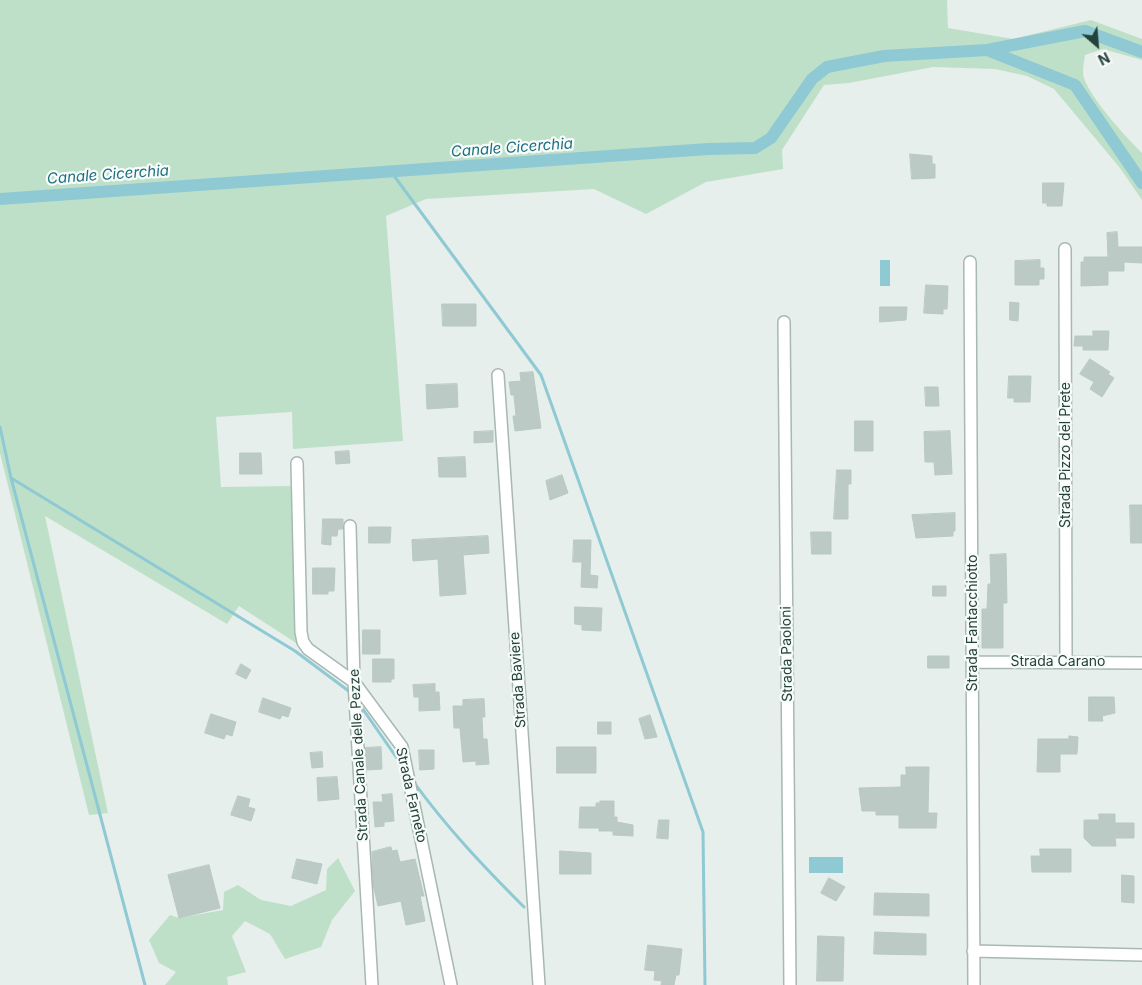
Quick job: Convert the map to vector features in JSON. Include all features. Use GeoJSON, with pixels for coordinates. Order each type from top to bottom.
{"type":"FeatureCollection","features":[{"type":"Feature","properties":{"kind":"street","name":"Strada Pizzo del Prete"},"geometry":{"type":"LineString","coordinates":[[1065,249],[1066,662]]}},
{"type":"Feature","properties":{"kind":"street","name":"Strada Fantacchiotto"},"geometry":{"type":"LineString","coordinates":[[970,262],[974,985]]}},
{"type":"Feature","properties":{"kind":"street","name":"Strada Paoloni"},"geometry":{"type":"LineString","coordinates":[[784,322],[790,985]]}},
{"type":"Feature","properties":{"kind":"street","name":"Strada Baviere"},"geometry":{"type":"LineString","coordinates":[[498,375],[539,985]]}},
{"type":"Feature","properties":{"kind":"street","name":"Strada Farneto"},"geometry":{"type":"LineString","coordinates":[[297,463],[302,637],[311,651],[354,682],[397,739],[408,768],[451,985]]}},
{"type":"Feature","properties":{"kind":"street","name":"Strada Canale delle Pezze"},"geometry":{"type":"LineString","coordinates":[[350,526],[354,682],[372,985]]}},
{"type":"Feature","properties":{"kind":"street","name":"Strada Carano"},"geometry":{"type":"LineString","coordinates":[[973,662],[1142,663]]}},
{"type":"Feature","properties":{"kind":"street"},"geometry":{"type":"LineString","coordinates":[[973,951],[1142,955]]}},
{"type":"Feature","properties":{"kind":"green space"},"geometry":{"type":"Polygon","coordinates":[[[0,0],[947,0],[948,28],[1013,39],[1091,20],[1142,39],[1142,60],[1103,49],[1085,55],[1083,73],[1088,87],[1101,107],[1142,153],[1142,200],[1120,168],[1054,89],[1027,76],[995,69],[933,67],[849,83],[824,85],[782,150],[783,169],[706,182],[646,214],[594,189],[426,199],[386,216],[403,441],[293,449],[292,412],[216,417],[221,487],[291,486],[296,643],[239,606],[227,624],[45,516],[108,813],[89,815],[0,453],[0,0]]]}},
{"type":"Feature","properties":{"kind":"green space"},"geometry":{"type":"Polygon","coordinates":[[[338,858],[355,891],[332,920],[321,947],[285,959],[270,934],[245,921],[232,936],[246,972],[227,977],[228,985],[165,985],[176,972],[159,963],[149,940],[170,915],[179,918],[223,910],[224,892],[238,885],[261,900],[291,906],[326,890],[327,869],[338,858]]]}},
{"type":"Feature","properties":{"kind":"water"},"geometry":{"type":"Polygon","coordinates":[[[880,260],[890,260],[890,286],[880,286],[880,260]]]}},
{"type":"Feature","properties":{"kind":"water"},"geometry":{"type":"Polygon","coordinates":[[[809,857],[843,857],[843,873],[809,873],[809,857]]]}},
{"type":"Feature","properties":{"kind":"building"},"geometry":{"type":"Polygon","coordinates":[[[910,154],[932,156],[932,164],[935,164],[935,178],[912,179],[910,154]]]}},
{"type":"Feature","properties":{"kind":"building"},"geometry":{"type":"Polygon","coordinates":[[[1043,183],[1064,183],[1062,206],[1047,206],[1047,203],[1043,203],[1043,183]]]}},
{"type":"Feature","properties":{"kind":"building"},"geometry":{"type":"Polygon","coordinates":[[[1117,232],[1118,247],[1142,247],[1142,263],[1124,262],[1124,271],[1108,271],[1108,285],[1081,286],[1081,262],[1084,262],[1084,257],[1108,257],[1107,233],[1117,232]]]}},
{"type":"Feature","properties":{"kind":"building"},"geometry":{"type":"Polygon","coordinates":[[[1040,260],[1040,268],[1044,268],[1044,279],[1039,279],[1039,285],[1015,285],[1015,261],[1040,260]]]}},
{"type":"Feature","properties":{"kind":"building"},"geometry":{"type":"Polygon","coordinates":[[[926,285],[948,286],[947,309],[943,309],[943,314],[924,313],[926,285]]]}},
{"type":"Feature","properties":{"kind":"building"},"geometry":{"type":"Polygon","coordinates":[[[1010,302],[1019,303],[1018,321],[1010,320],[1010,302]]]}},
{"type":"Feature","properties":{"kind":"building"},"geometry":{"type":"Polygon","coordinates":[[[442,304],[476,304],[476,326],[443,326],[442,304]]]}},
{"type":"Feature","properties":{"kind":"building"},"geometry":{"type":"Polygon","coordinates":[[[880,307],[907,307],[906,320],[880,322],[880,307]]]}},
{"type":"Feature","properties":{"kind":"building"},"geometry":{"type":"Polygon","coordinates":[[[1093,331],[1109,331],[1108,350],[1083,350],[1083,346],[1074,346],[1075,336],[1093,336],[1093,331]]]}},
{"type":"Feature","properties":{"kind":"building"},"geometry":{"type":"Polygon","coordinates":[[[1090,359],[1110,372],[1108,374],[1114,378],[1102,397],[1090,389],[1094,382],[1080,374],[1090,359]]]}},
{"type":"Feature","properties":{"kind":"building"},"geometry":{"type":"Polygon","coordinates":[[[533,372],[541,428],[515,431],[513,416],[516,416],[514,395],[511,395],[509,382],[521,381],[520,373],[533,372]]]}},
{"type":"Feature","properties":{"kind":"building"},"geometry":{"type":"Polygon","coordinates":[[[1009,376],[1031,376],[1030,402],[1014,402],[1014,398],[1008,398],[1009,376]]]}},
{"type":"Feature","properties":{"kind":"building"},"geometry":{"type":"Polygon","coordinates":[[[457,384],[458,407],[427,409],[426,385],[457,384]]]}},
{"type":"Feature","properties":{"kind":"building"},"geometry":{"type":"Polygon","coordinates":[[[925,387],[938,387],[939,406],[926,406],[925,387]]]}},
{"type":"Feature","properties":{"kind":"building"},"geometry":{"type":"Polygon","coordinates":[[[855,421],[873,421],[873,451],[855,451],[855,421]]]}},
{"type":"Feature","properties":{"kind":"building"},"geometry":{"type":"Polygon","coordinates":[[[493,431],[493,442],[474,443],[474,432],[493,431]]]}},
{"type":"Feature","properties":{"kind":"building"},"geometry":{"type":"Polygon","coordinates":[[[950,431],[952,474],[935,475],[934,462],[925,462],[924,432],[950,431]]]}},
{"type":"Feature","properties":{"kind":"building"},"geometry":{"type":"Polygon","coordinates":[[[349,451],[350,463],[336,464],[335,452],[349,451]]]}},
{"type":"Feature","properties":{"kind":"building"},"geometry":{"type":"Polygon","coordinates":[[[240,453],[261,453],[262,474],[240,474],[240,453]]]}},
{"type":"Feature","properties":{"kind":"building"},"geometry":{"type":"Polygon","coordinates":[[[465,457],[466,477],[439,477],[438,458],[465,457]]]}},
{"type":"Feature","properties":{"kind":"building"},"geometry":{"type":"Polygon","coordinates":[[[837,470],[851,470],[851,484],[848,484],[848,519],[834,519],[837,470]]]}},
{"type":"Feature","properties":{"kind":"building"},"geometry":{"type":"Polygon","coordinates":[[[562,475],[568,493],[550,500],[546,481],[562,475]]]}},
{"type":"Feature","properties":{"kind":"building"},"geometry":{"type":"Polygon","coordinates":[[[1130,505],[1142,505],[1142,543],[1131,543],[1130,505]]]}},
{"type":"Feature","properties":{"kind":"building"},"geometry":{"type":"Polygon","coordinates":[[[955,513],[955,531],[953,531],[953,536],[916,538],[912,515],[955,513]]]}},
{"type":"Feature","properties":{"kind":"building"},"geometry":{"type":"Polygon","coordinates":[[[323,519],[343,519],[343,529],[338,529],[337,536],[331,536],[331,545],[322,544],[323,519]]]}},
{"type":"Feature","properties":{"kind":"building"},"geometry":{"type":"Polygon","coordinates":[[[369,527],[391,527],[390,543],[369,543],[369,527]]]}},
{"type":"Feature","properties":{"kind":"building"},"geometry":{"type":"Polygon","coordinates":[[[811,532],[831,532],[831,554],[812,554],[811,532]]]}},
{"type":"Feature","properties":{"kind":"building"},"geometry":{"type":"Polygon","coordinates":[[[488,536],[489,553],[463,555],[466,594],[440,596],[438,559],[413,561],[412,540],[488,536]]]}},
{"type":"Feature","properties":{"kind":"building"},"geometry":{"type":"Polygon","coordinates":[[[574,540],[591,540],[590,575],[598,576],[597,588],[581,587],[582,562],[573,562],[574,540]]]}},
{"type":"Feature","properties":{"kind":"building"},"geometry":{"type":"Polygon","coordinates":[[[1006,554],[1007,603],[1003,603],[1003,648],[982,648],[982,609],[987,609],[988,584],[991,584],[990,555],[1006,554]]]}},
{"type":"Feature","properties":{"kind":"building"},"geometry":{"type":"Polygon","coordinates":[[[313,568],[335,568],[334,591],[328,591],[328,594],[313,594],[313,568]]]}},
{"type":"Feature","properties":{"kind":"building"},"geometry":{"type":"Polygon","coordinates":[[[933,586],[946,586],[946,596],[933,596],[933,586]]]}},
{"type":"Feature","properties":{"kind":"building"},"geometry":{"type":"Polygon","coordinates":[[[575,607],[602,608],[601,631],[582,630],[582,625],[575,624],[575,607]]]}},
{"type":"Feature","properties":{"kind":"building"},"geometry":{"type":"Polygon","coordinates":[[[363,630],[380,630],[380,654],[363,654],[363,630]]]}},
{"type":"Feature","properties":{"kind":"building"},"geometry":{"type":"Polygon","coordinates":[[[928,656],[949,656],[949,668],[928,668],[928,656]]]}},
{"type":"Feature","properties":{"kind":"building"},"geometry":{"type":"Polygon","coordinates":[[[373,659],[394,659],[394,679],[391,679],[391,682],[373,682],[373,659]]]}},
{"type":"Feature","properties":{"kind":"building"},"geometry":{"type":"Polygon","coordinates":[[[241,664],[251,670],[246,679],[236,674],[241,664]]]}},
{"type":"Feature","properties":{"kind":"building"},"geometry":{"type":"Polygon","coordinates":[[[435,684],[435,692],[439,692],[440,710],[419,711],[419,697],[414,697],[413,685],[435,684]]]}},
{"type":"Feature","properties":{"kind":"building"},"geometry":{"type":"Polygon","coordinates":[[[1089,697],[1114,697],[1115,713],[1102,716],[1103,721],[1089,721],[1089,697]]]}},
{"type":"Feature","properties":{"kind":"building"},"geometry":{"type":"Polygon","coordinates":[[[263,698],[291,708],[288,717],[282,715],[280,719],[259,712],[263,698]]]}},
{"type":"Feature","properties":{"kind":"building"},"geometry":{"type":"Polygon","coordinates":[[[484,699],[485,717],[482,717],[483,739],[487,739],[489,764],[476,765],[476,761],[463,762],[460,728],[454,728],[453,706],[463,706],[463,700],[484,699]]]}},
{"type":"Feature","properties":{"kind":"building"},"geometry":{"type":"Polygon","coordinates":[[[211,714],[236,722],[232,736],[226,734],[224,739],[205,733],[211,714]]]}},
{"type":"Feature","properties":{"kind":"building"},"geometry":{"type":"Polygon","coordinates":[[[650,715],[657,737],[645,739],[639,719],[650,715]]]}},
{"type":"Feature","properties":{"kind":"building"},"geometry":{"type":"Polygon","coordinates":[[[598,722],[611,722],[611,734],[598,734],[598,722]]]}},
{"type":"Feature","properties":{"kind":"building"},"geometry":{"type":"Polygon","coordinates":[[[1069,736],[1078,737],[1077,754],[1060,754],[1060,772],[1037,772],[1038,739],[1069,739],[1069,736]]]}},
{"type":"Feature","properties":{"kind":"building"},"geometry":{"type":"Polygon","coordinates":[[[381,747],[382,769],[367,770],[365,748],[381,747]]]}},
{"type":"Feature","properties":{"kind":"building"},"geometry":{"type":"Polygon","coordinates":[[[557,747],[596,747],[596,773],[557,773],[557,747]]]}},
{"type":"Feature","properties":{"kind":"building"},"geometry":{"type":"Polygon","coordinates":[[[419,750],[434,750],[434,769],[420,770],[419,750]]]}},
{"type":"Feature","properties":{"kind":"building"},"geometry":{"type":"Polygon","coordinates":[[[322,752],[323,767],[312,768],[310,753],[322,752]]]}},
{"type":"Feature","properties":{"kind":"building"},"geometry":{"type":"Polygon","coordinates":[[[906,767],[929,767],[928,813],[937,813],[936,828],[899,828],[899,815],[876,815],[876,811],[862,811],[859,788],[901,787],[901,775],[906,775],[906,767]]]}},
{"type":"Feature","properties":{"kind":"building"},"geometry":{"type":"Polygon","coordinates":[[[337,777],[339,799],[318,801],[317,778],[337,777]]]}},
{"type":"Feature","properties":{"kind":"building"},"geometry":{"type":"Polygon","coordinates":[[[392,794],[394,821],[384,822],[384,826],[375,827],[373,802],[383,802],[382,795],[392,794]]]}},
{"type":"Feature","properties":{"kind":"building"},"geometry":{"type":"Polygon","coordinates":[[[238,796],[250,799],[248,807],[255,809],[251,821],[231,815],[238,796]]]}},
{"type":"Feature","properties":{"kind":"building"},"geometry":{"type":"Polygon","coordinates":[[[600,801],[614,801],[614,817],[617,817],[617,822],[633,825],[633,836],[613,835],[613,831],[599,831],[599,828],[579,828],[580,807],[596,807],[596,803],[600,803],[600,801]]]}},
{"type":"Feature","properties":{"kind":"building"},"geometry":{"type":"Polygon","coordinates":[[[1099,814],[1115,814],[1115,823],[1134,823],[1134,838],[1115,838],[1116,846],[1092,846],[1084,838],[1084,820],[1099,820],[1099,814]]]}},
{"type":"Feature","properties":{"kind":"building"},"geometry":{"type":"Polygon","coordinates":[[[659,820],[669,820],[668,839],[657,838],[659,820]]]}},
{"type":"Feature","properties":{"kind":"building"},"geometry":{"type":"Polygon","coordinates":[[[391,847],[392,851],[397,850],[400,862],[415,859],[424,896],[420,896],[425,921],[406,925],[401,901],[378,906],[373,884],[372,852],[391,847]]]}},
{"type":"Feature","properties":{"kind":"building"},"geometry":{"type":"Polygon","coordinates":[[[1040,849],[1071,849],[1071,872],[1032,872],[1031,856],[1040,856],[1040,849]]]}},
{"type":"Feature","properties":{"kind":"building"},"geometry":{"type":"Polygon","coordinates":[[[560,851],[591,853],[591,874],[560,874],[560,851]]]}},
{"type":"Feature","properties":{"kind":"building"},"geometry":{"type":"Polygon","coordinates":[[[297,859],[322,864],[317,884],[292,878],[297,859]]]}},
{"type":"Feature","properties":{"kind":"building"},"geometry":{"type":"Polygon","coordinates":[[[209,865],[220,908],[179,918],[168,875],[209,865]]]}},
{"type":"Feature","properties":{"kind":"building"},"geometry":{"type":"Polygon","coordinates":[[[1122,875],[1134,876],[1134,903],[1122,902],[1122,875]]]}},
{"type":"Feature","properties":{"kind":"building"},"geometry":{"type":"Polygon","coordinates":[[[829,878],[845,887],[836,901],[821,893],[829,878]]]}},
{"type":"Feature","properties":{"kind":"building"},"geometry":{"type":"Polygon","coordinates":[[[875,893],[929,894],[929,916],[874,915],[875,893]]]}},
{"type":"Feature","properties":{"kind":"building"},"geometry":{"type":"Polygon","coordinates":[[[875,932],[926,934],[926,955],[874,954],[875,932]]]}},
{"type":"Feature","properties":{"kind":"building"},"geometry":{"type":"Polygon","coordinates":[[[818,936],[844,937],[843,981],[817,981],[818,936]]]}},
{"type":"Feature","properties":{"kind":"building"},"geometry":{"type":"Polygon","coordinates":[[[648,945],[682,949],[679,975],[676,975],[674,985],[661,985],[662,981],[654,980],[655,971],[645,970],[648,945]]]}},
{"type":"Feature","properties":{"kind":"waterway","name":"Canale Cicerchia"},"geometry":{"type":"LineString","coordinates":[[0,199],[708,149],[755,148],[771,138],[812,79],[827,67],[884,56],[987,50],[1085,31],[1142,52]]}},
{"type":"Feature","properties":{"kind":"waterway"},"geometry":{"type":"LineString","coordinates":[[987,50],[1075,85],[1142,183]]}},
{"type":"Feature","properties":{"kind":"waterway"},"geometry":{"type":"LineString","coordinates":[[392,173],[541,375],[703,832],[705,985]]}},
{"type":"Feature","properties":{"kind":"waterway"},"geometry":{"type":"LineString","coordinates":[[0,427],[11,478],[145,985]]}},
{"type":"Feature","properties":{"kind":"waterway"},"geometry":{"type":"LineString","coordinates":[[11,478],[295,651],[350,692]]}},
{"type":"Feature","properties":{"kind":"waterway"},"geometry":{"type":"LineString","coordinates":[[360,705],[401,764]]}},
{"type":"Feature","properties":{"kind":"waterway"},"geometry":{"type":"LineString","coordinates":[[413,781],[466,846],[524,907]]}}]}
